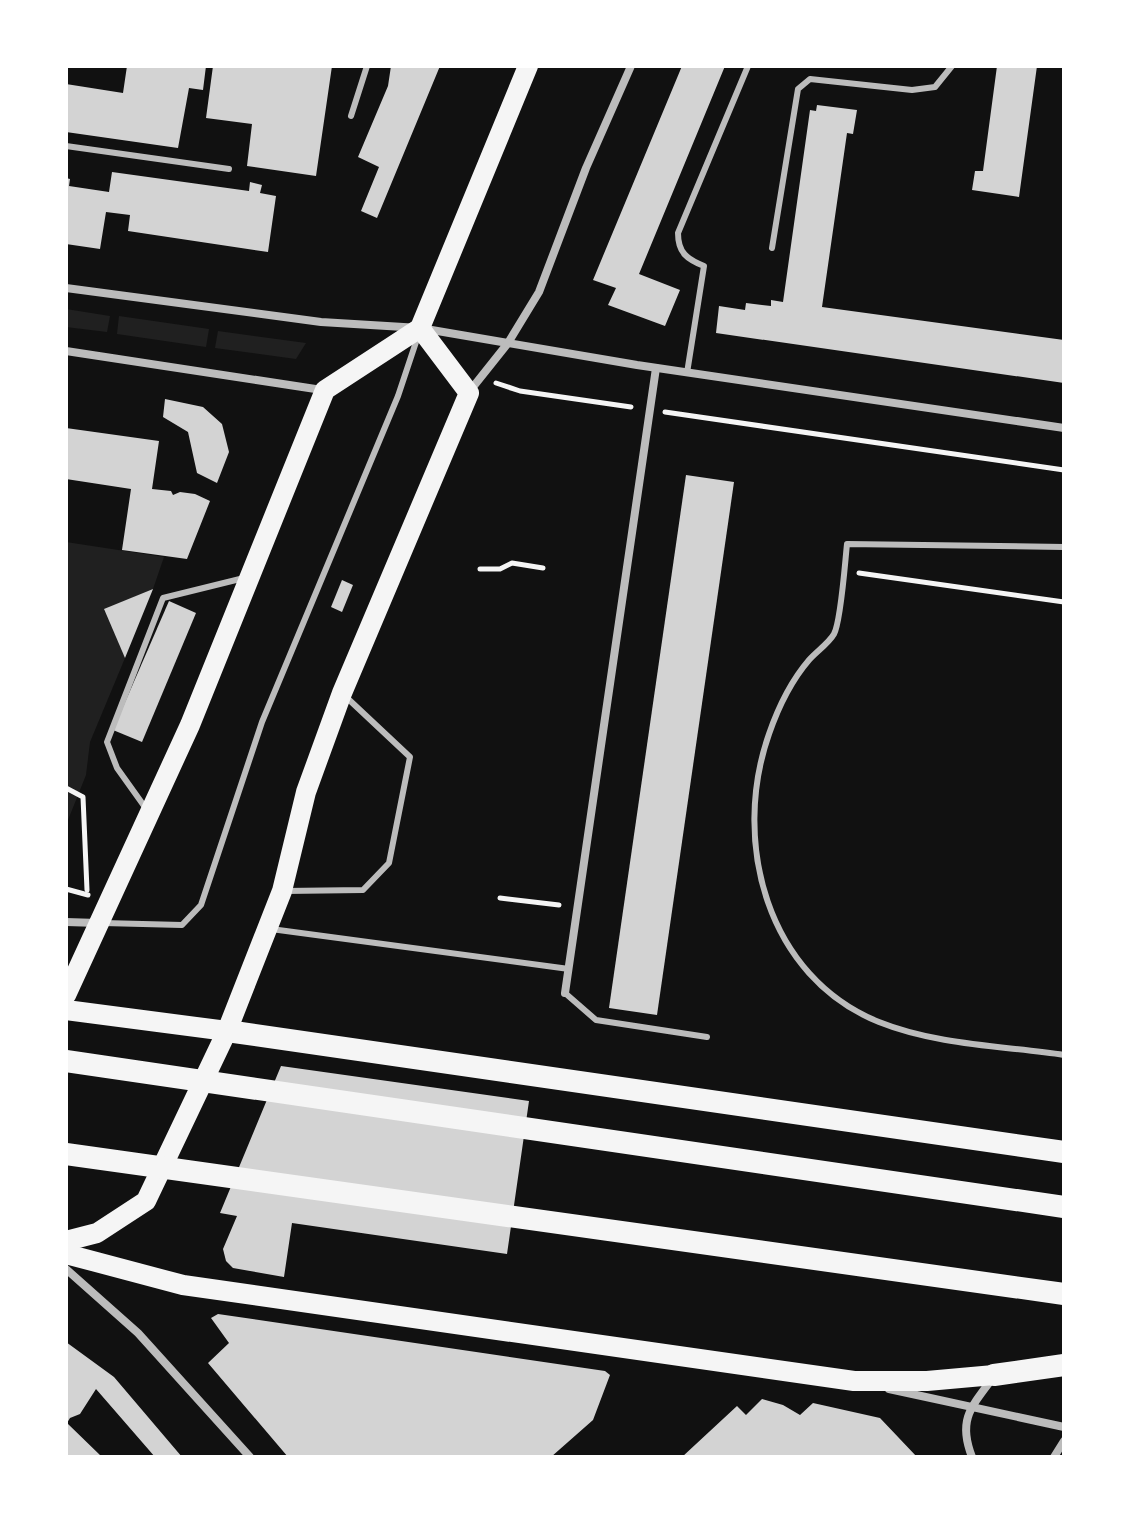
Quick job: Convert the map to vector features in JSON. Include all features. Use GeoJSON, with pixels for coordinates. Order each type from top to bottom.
{"type":"FeatureCollection","features":[{"type":"Feature","properties":{"kind":"highway"},"geometry":{"type":"LineString","coordinates":[[227,1031],[1064,1152]]}},
{"type":"Feature","properties":{"kind":"highway"},"geometry":{"type":"LineString","coordinates":[[66,1061],[1064,1207]]}},
{"type":"Feature","properties":{"kind":"highway"},"geometry":{"type":"LineString","coordinates":[[66,1154],[1064,1294]]}},
{"type":"Feature","properties":{"kind":"highway"},"geometry":{"type":"LineString","coordinates":[[994,1375],[1064,1365]]}},
{"type":"Feature","properties":{"kind":"main road"},"geometry":{"type":"LineString","coordinates":[[66,995],[251,576],[325,390],[420,328],[528,66]]}},
{"type":"Feature","properties":{"kind":"main road"},"geometry":{"type":"LineString","coordinates":[[66,1241],[97,1233],[146,1201],[227,1031],[268,929],[282,891],[306,792],[342,693],[469,393],[420,328]]}},
{"type":"Feature","properties":{"kind":"main road"},"geometry":{"type":"LineString","coordinates":[[66,1010],[227,1031]]}},
{"type":"Feature","properties":{"kind":"main road"},"geometry":{"type":"LineString","coordinates":[[66,1254],[183,1285],[854,1381],[927,1381],[994,1375]]}},
{"type":"Feature","properties":{"kind":"street"},"geometry":{"type":"LineString","coordinates":[[469,393],[508,343],[539,292],[586,168],[631,66]]}},
{"type":"Feature","properties":{"kind":"street"},"geometry":{"type":"LineString","coordinates":[[66,288],[321,322],[420,328],[687,373],[1064,428]]}},
{"type":"Feature","properties":{"kind":"street"},"geometry":{"type":"LineString","coordinates":[[66,351],[325,390]]}},
{"type":"Feature","properties":{"kind":"street"},"geometry":{"type":"LineString","coordinates":[[565,993],[656,368]]}},
{"type":"Feature","properties":{"kind":"street"},"geometry":{"type":"LineString","coordinates":[[66,922],[98,923]]}},
{"type":"Feature","properties":{"kind":"street"},"geometry":{"type":"LineString","coordinates":[[66,1269],[138,1333],[250,1457]]}},
{"type":"Feature","properties":{"kind":"street"},"geometry":{"type":"LineString","coordinates":[[972,1457],[965,1438],[970,1408],[994,1375]]}},
{"type":"Feature","properties":{"kind":"street"},"geometry":{"type":"LineString","coordinates":[[854,1381],[1064,1427]]}},
{"type":"Feature","properties":{"kind":"street"},"geometry":{"type":"LineString","coordinates":[[1054,1457],[1064,1441]]}},
{"type":"Feature","properties":{"kind":"lane"},"geometry":{"type":"LineString","coordinates":[[351,116],[367,66]]}},
{"type":"Feature","properties":{"kind":"lane"},"geometry":{"type":"LineString","coordinates":[[687,373],[704,266],[687,259],[678,245],[678,233],[748,66]]}},
{"type":"Feature","properties":{"kind":"lane"},"geometry":{"type":"LineString","coordinates":[[772,248],[798,89],[810,79],[912,90],[935,87],[952,66]]}},
{"type":"Feature","properties":{"kind":"lane"},"geometry":{"type":"LineString","coordinates":[[66,146],[229,169]]}},
{"type":"Feature","properties":{"kind":"lane"},"geometry":{"type":"LineString","coordinates":[[98,923],[182,925],[201,905],[262,722],[398,396],[420,328]]}},
{"type":"Feature","properties":{"kind":"lane"},"geometry":{"type":"LineString","coordinates":[[1064,547],[847,544],[834,634],[806,663],[787,692],[762,760],[754,832],[760,880],[770,913],[807,971],[832,995],[877,1021],[918,1034],[1064,1055]]}},
{"type":"Feature","properties":{"kind":"lane"},"geometry":{"type":"LineString","coordinates":[[149,812],[117,768],[107,742],[163,598],[251,576]]}},
{"type":"Feature","properties":{"kind":"lane"},"geometry":{"type":"LineString","coordinates":[[282,891],[363,890],[389,863],[410,757],[342,693]]}},
{"type":"Feature","properties":{"kind":"lane"},"geometry":{"type":"LineString","coordinates":[[268,929],[569,969]]}},
{"type":"Feature","properties":{"kind":"lane"},"geometry":{"type":"LineString","coordinates":[[565,993],[596,1020],[707,1037]]}},
{"type":"Feature","properties":{"kind":"path"},"geometry":{"type":"LineString","coordinates":[[520,391],[1064,470]]}},
{"type":"Feature","properties":{"kind":"path"},"geometry":{"type":"LineString","coordinates":[[480,569],[500,569],[512,563],[543,568]]}},
{"type":"Feature","properties":{"kind":"path"},"geometry":{"type":"LineString","coordinates":[[844,570],[1064,602]]}},
{"type":"Feature","properties":{"kind":"path"},"geometry":{"type":"LineString","coordinates":[[66,788],[83,797],[87,895],[66,889]]}},
{"type":"Feature","properties":{"kind":"path"},"geometry":{"type":"LineString","coordinates":[[500,898],[578,908]]}},
{"type":"Feature","properties":{"kind":"shaded area"},"geometry":{"type":"Polygon","coordinates":[[[66,309],[110,316],[107,332],[66,327],[66,309]]]}},
{"type":"Feature","properties":{"kind":"shaded area"},"geometry":{"type":"Polygon","coordinates":[[[119,316],[209,329],[206,347],[117,334],[119,316]]]}},
{"type":"Feature","properties":{"kind":"shaded area"},"geometry":{"type":"Polygon","coordinates":[[[218,331],[306,343],[296,359],[215,348],[218,331]]]}},
{"type":"Feature","properties":{"kind":"shaded area"},"geometry":{"type":"Polygon","coordinates":[[[66,542],[164,557],[153,589],[104,610],[125,658],[90,742],[86,775],[66,825],[66,542]]]}},
{"type":"Feature","properties":{"kind":"building"},"geometry":{"type":"Polygon","coordinates":[[[127,66],[206,66],[203,90],[189,88],[178,148],[66,132],[66,84],[123,93],[127,66]]]}},
{"type":"Feature","properties":{"kind":"building"},"geometry":{"type":"Polygon","coordinates":[[[213,66],[332,66],[316,176],[247,166],[252,124],[206,118],[213,66]]]}},
{"type":"Feature","properties":{"kind":"building"},"geometry":{"type":"Polygon","coordinates":[[[391,66],[440,66],[377,218],[361,211],[379,167],[358,157],[388,86],[391,66]]]}},
{"type":"Feature","properties":{"kind":"building"},"geometry":{"type":"Polygon","coordinates":[[[682,66],[725,66],[639,274],[680,290],[665,326],[608,305],[616,288],[593,280],[682,66]]]}},
{"type":"Feature","properties":{"kind":"building"},"geometry":{"type":"Polygon","coordinates":[[[997,66],[1037,66],[1019,197],[972,190],[975,171],[983,171],[997,66]]]}},
{"type":"Feature","properties":{"kind":"building"},"geometry":{"type":"Polygon","coordinates":[[[817,105],[857,110],[853,134],[847,133],[822,307],[1064,340],[1064,383],[716,333],[719,306],[745,310],[746,303],[771,306],[771,300],[783,302],[810,110],[816,111],[817,105]]]}},
{"type":"Feature","properties":{"kind":"building"},"geometry":{"type":"Polygon","coordinates":[[[112,172],[249,191],[250,182],[262,185],[260,193],[276,196],[268,252],[128,231],[130,215],[106,212],[100,249],[66,244],[66,178],[70,179],[69,186],[109,192],[112,172]]]}},
{"type":"Feature","properties":{"kind":"building"},"geometry":{"type":"Polygon","coordinates":[[[165,399],[203,407],[222,424],[229,452],[217,483],[197,473],[188,432],[163,417],[165,399]]]}},
{"type":"Feature","properties":{"kind":"building"},"geometry":{"type":"Polygon","coordinates":[[[66,428],[159,441],[152,489],[171,491],[173,495],[180,492],[195,494],[210,501],[187,559],[122,550],[131,489],[66,479],[66,428]]]}},
{"type":"Feature","properties":{"kind":"building"},"geometry":{"type":"Polygon","coordinates":[[[686,475],[734,482],[657,1015],[609,1008],[686,475]]]}},
{"type":"Feature","properties":{"kind":"building"},"geometry":{"type":"Polygon","coordinates":[[[342,580],[353,585],[342,612],[331,607],[342,580]]]}},
{"type":"Feature","properties":{"kind":"building"},"geometry":{"type":"Polygon","coordinates":[[[153,589],[125,658],[104,609],[153,589]]]}},
{"type":"Feature","properties":{"kind":"building"},"geometry":{"type":"Polygon","coordinates":[[[169,601],[196,613],[142,742],[113,730],[169,601]]]}},
{"type":"Feature","properties":{"kind":"building"},"geometry":{"type":"Polygon","coordinates":[[[281,1066],[529,1101],[507,1254],[292,1223],[284,1277],[233,1268],[226,1261],[223,1249],[237,1216],[220,1213],[281,1066]]]}},
{"type":"Feature","properties":{"kind":"building"},"geometry":{"type":"Polygon","coordinates":[[[218,1314],[605,1371],[610,1375],[593,1420],[551,1457],[288,1457],[208,1363],[229,1343],[211,1318],[218,1314]]]}},
{"type":"Feature","properties":{"kind":"building"},"geometry":{"type":"Polygon","coordinates":[[[66,1342],[114,1377],[182,1457],[155,1457],[96,1389],[80,1414],[70,1418],[67,1423],[102,1457],[66,1457],[66,1342]]]}},
{"type":"Feature","properties":{"kind":"building"},"geometry":{"type":"Polygon","coordinates":[[[762,1399],[783,1405],[800,1415],[813,1403],[880,1418],[917,1457],[682,1457],[737,1406],[746,1415],[762,1399]]]}}]}
